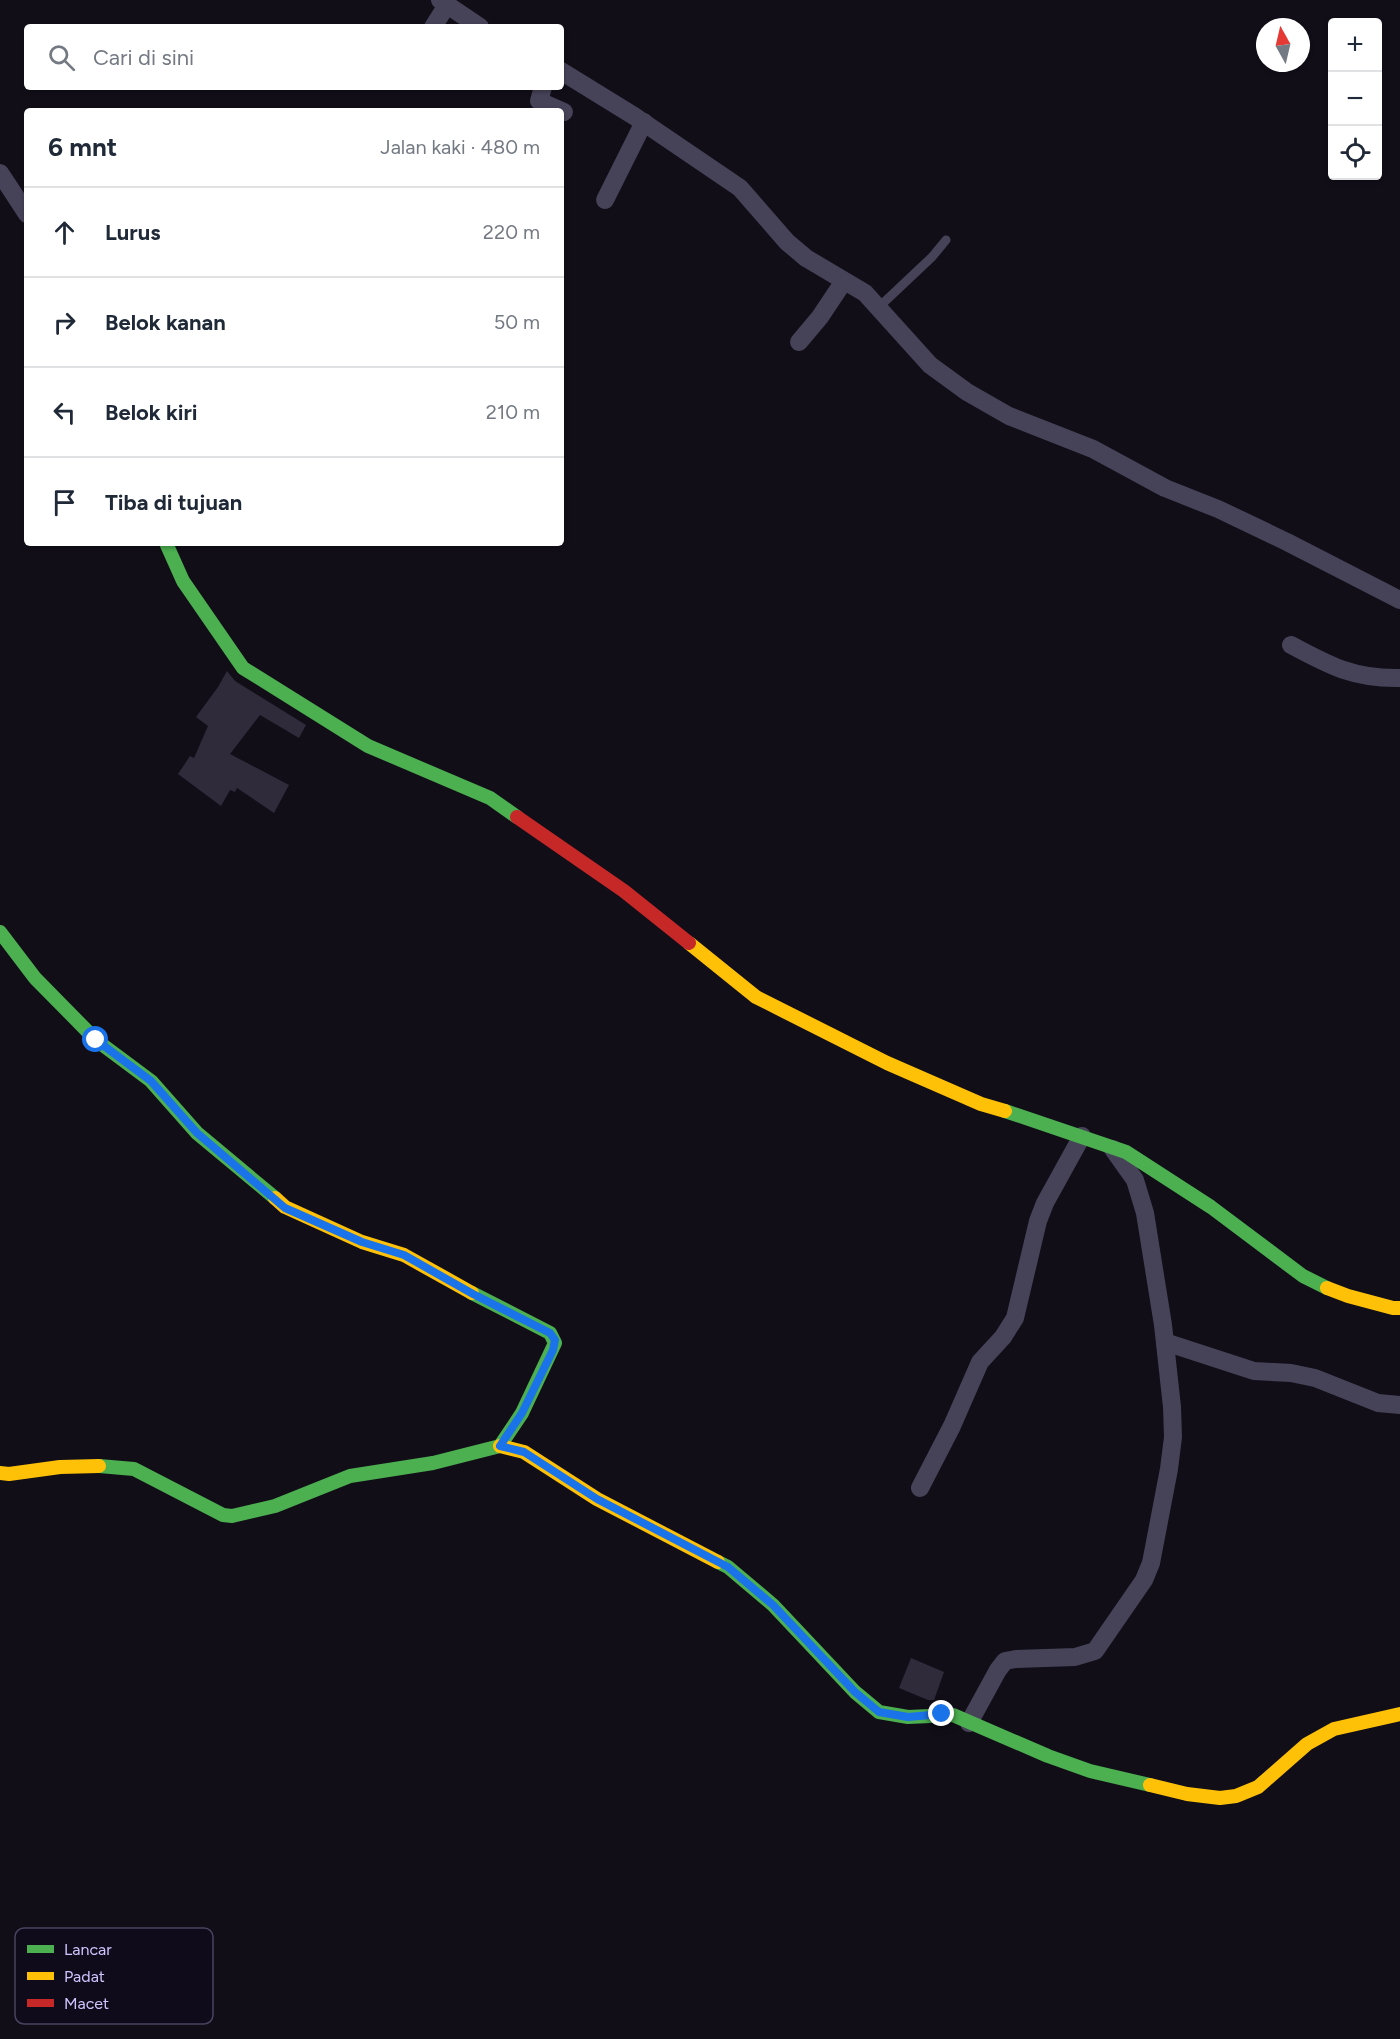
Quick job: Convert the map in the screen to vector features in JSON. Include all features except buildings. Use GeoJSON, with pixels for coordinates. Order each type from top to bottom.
{"type":"FeatureCollection","features":[{"type":"Feature","properties":{"kind":"street"},"geometry":{"type":"LineString","coordinates":[[434,24],[444,3],[476,24]]}},
{"type":"Feature","properties":{"kind":"street"},"geometry":{"type":"LineString","coordinates":[[564,72],[644,122],[740,188],[787,242],[806,258],[866,293],[930,365],[987,404],[1009,416],[1093,449],[1165,488],[1218,509],[1400,600]]}},
{"type":"Feature","properties":{"kind":"street"},"geometry":{"type":"LineString","coordinates":[[542,90],[539,101],[555,108]]}},
{"type":"Feature","properties":{"kind":"street"},"geometry":{"type":"LineString","coordinates":[[605,200],[644,122]]}},
{"type":"Feature","properties":{"kind":"street"},"geometry":{"type":"LineString","coordinates":[[0,173],[24,209]]}},
{"type":"Feature","properties":{"kind":"street"},"geometry":{"type":"LineString","coordinates":[[799,342],[844,281]]}},
{"type":"Feature","properties":{"kind":"street"},"geometry":{"type":"LineString","coordinates":[[167,546],[183,581],[243,668],[368,746],[490,798],[624,891],[756,997],[886,1063],[981,1104],[1126,1152],[1211,1207],[1303,1276],[1348,1296],[1400,1308]]}},
{"type":"Feature","properties":{"kind":"street"},"geometry":{"type":"LineString","coordinates":[[1291,645],[1340,670],[1376,677],[1400,678]]}},
{"type":"Feature","properties":{"kind":"street"},"geometry":{"type":"LineString","coordinates":[[0,932],[35,978],[96,1040],[151,1081],[197,1133],[285,1208],[362,1242],[404,1255],[473,1294],[550,1333],[555,1340],[553,1350],[522,1413],[500,1446]]}},
{"type":"Feature","properties":{"kind":"street"},"geometry":{"type":"LineString","coordinates":[[920,1488],[981,1362],[1010,1328],[1015,1317],[1038,1221],[1082,1136]]}},
{"type":"Feature","properties":{"kind":"street"},"geometry":{"type":"LineString","coordinates":[[969,1723],[1002,1664],[1010,1659],[1075,1657],[1095,1651],[1144,1580],[1150,1563],[1173,1437],[1172,1407],[1165,1342],[1142,1201],[1135,1180],[1109,1145]]}},
{"type":"Feature","properties":{"kind":"street"},"geometry":{"type":"LineString","coordinates":[[1165,1342],[1254,1371],[1304,1375],[1378,1403],[1400,1405]]}},
{"type":"Feature","properties":{"kind":"street"},"geometry":{"type":"LineString","coordinates":[[0,1473],[10,1474],[56,1467],[120,1466],[134,1469],[223,1515],[232,1516],[275,1506],[350,1476],[433,1462],[500,1446],[524,1452],[597,1499],[728,1567],[773,1605],[855,1692],[879,1712],[908,1717],[946,1714],[1090,1771],[1187,1794],[1220,1798],[1236,1796],[1258,1786],[1307,1744],[1334,1729],[1400,1714]]}},
{"type":"Feature","properties":{"kind":"lane"},"geometry":{"type":"LineString","coordinates":[[879,307],[932,257],[946,240]]}},
{"type":"Feature","properties":{"kind":"traffic: fast"},"geometry":{"type":"LineString","coordinates":[[167,546],[183,581],[243,668],[368,746],[490,798],[517,817]]}},
{"type":"Feature","properties":{"kind":"traffic: fast"},"geometry":{"type":"LineString","coordinates":[[0,932],[35,978],[96,1040],[151,1081],[197,1133],[275,1198]]}},
{"type":"Feature","properties":{"kind":"traffic: fast"},"geometry":{"type":"LineString","coordinates":[[1005,1111],[1126,1152],[1211,1207],[1303,1276],[1327,1288]]}},
{"type":"Feature","properties":{"kind":"traffic: fast"},"geometry":{"type":"LineString","coordinates":[[99,1466],[134,1469],[223,1515],[232,1516],[275,1506],[350,1476],[433,1463],[500,1446],[522,1413],[555,1343],[550,1333],[472,1293]]}},
{"type":"Feature","properties":{"kind":"traffic: fast"},"geometry":{"type":"LineString","coordinates":[[718,1562],[728,1567],[773,1605],[855,1692],[879,1712],[908,1717],[953,1715],[1048,1756],[1090,1771],[1150,1785]]}},
{"type":"Feature","properties":{"kind":"traffic: slow"},"geometry":{"type":"LineString","coordinates":[[689,943],[756,997],[887,1063],[981,1104],[1005,1111]]}},
{"type":"Feature","properties":{"kind":"traffic: slow"},"geometry":{"type":"LineString","coordinates":[[275,1198],[285,1207],[362,1242],[404,1255],[472,1293]]}},
{"type":"Feature","properties":{"kind":"traffic: slow"},"geometry":{"type":"LineString","coordinates":[[1327,1288],[1348,1296],[1400,1308]]}},
{"type":"Feature","properties":{"kind":"traffic: slow"},"geometry":{"type":"LineString","coordinates":[[500,1446],[524,1452],[597,1499],[718,1562]]}},
{"type":"Feature","properties":{"kind":"traffic: slow"},"geometry":{"type":"LineString","coordinates":[[0,1473],[99,1466]]}},
{"type":"Feature","properties":{"kind":"traffic: slow"},"geometry":{"type":"LineString","coordinates":[[1150,1785],[1187,1794],[1220,1798],[1236,1796],[1258,1787],[1307,1744],[1334,1729],[1400,1714]]}},
{"type":"Feature","properties":{"kind":"traffic: jam"},"geometry":{"type":"LineString","coordinates":[[517,817],[624,891],[689,943]]}},
{"type":"Feature","properties":{"kind":"route"},"geometry":{"type":"LineString","coordinates":[[96,1040],[151,1081],[197,1133],[285,1208],[362,1242],[404,1255],[473,1294],[550,1333],[555,1340],[553,1350],[522,1413],[500,1446],[524,1452],[597,1499],[728,1567],[773,1605],[855,1692],[879,1712],[908,1717],[942,1714]]}}]}
